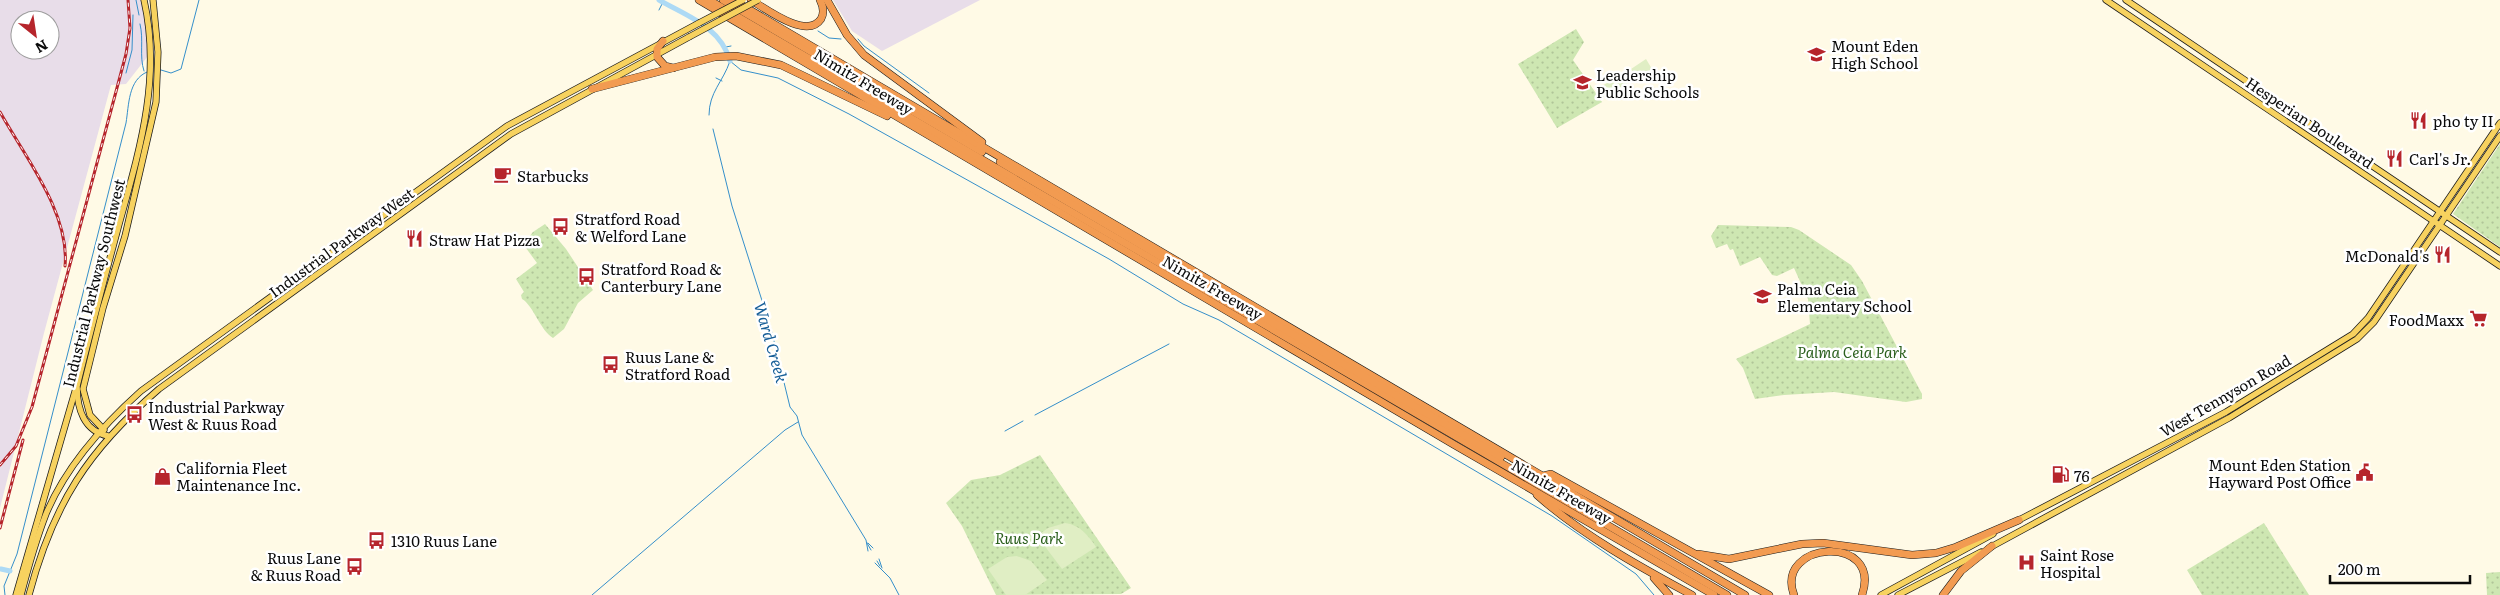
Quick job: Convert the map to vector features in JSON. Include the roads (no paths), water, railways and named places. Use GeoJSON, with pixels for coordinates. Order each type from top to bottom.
{"type":"FeatureCollection","features":[{"type":"Feature","properties":{"kind":"highway","name":"Nimitz Freeway"},"geometry":{"type":"LineString","coordinates":[[699,0],[1452,444],[1714,595]]}},
{"type":"Feature","properties":{"kind":"highway"},"geometry":{"type":"LineString","coordinates":[[709,0],[1727,595]]}},
{"type":"Feature","properties":{"kind":"highway"},"geometry":{"type":"LineString","coordinates":[[722,0],[1564,494],[1572,493]]}},
{"type":"Feature","properties":{"kind":"highway","name":"Nimitz Freeway"},"geometry":{"type":"LineString","coordinates":[[733,0],[1745,595]]}},
{"type":"Feature","properties":{"kind":"highway"},"geometry":{"type":"LineString","coordinates":[[751,0],[796,24],[808,27],[816,24],[822,17],[823,10],[820,0]]}},
{"type":"Feature","properties":{"kind":"highway"},"geometry":{"type":"LineString","coordinates":[[826,0],[847,35],[864,55],[1021,170]]}},
{"type":"Feature","properties":{"kind":"highway"},"geometry":{"type":"LineString","coordinates":[[663,41],[659,46],[657,54],[662,63],[673,68]]}},
{"type":"Feature","properties":{"kind":"highway"},"geometry":{"type":"LineString","coordinates":[[592,89],[714,57],[736,56],[781,65],[927,136]]}},
{"type":"Feature","properties":{"kind":"highway"},"geometry":{"type":"LineString","coordinates":[[1444,430],[1452,444]]}},
{"type":"Feature","properties":{"kind":"highway"},"geometry":{"type":"LineString","coordinates":[[1543,476],[1551,474],[1769,595]]}},
{"type":"Feature","properties":{"kind":"highway"},"geometry":{"type":"LineString","coordinates":[[1526,485],[1551,507],[1640,566],[1692,595]]}},
{"type":"Feature","properties":{"kind":"highway"},"geometry":{"type":"LineString","coordinates":[[1698,554],[1730,559],[1802,544],[1823,543],[1912,555],[1936,553],[1956,547],[2019,520]]}},
{"type":"Feature","properties":{"kind":"highway"},"geometry":{"type":"LineString","coordinates":[[1943,595],[1961,571],[1992,546]]}},
{"type":"Feature","properties":{"kind":"highway"},"geometry":{"type":"LineString","coordinates":[[1794,595],[1792,580],[1794,572],[1802,562],[1816,552],[1830,550],[1847,554],[1858,563],[1865,574],[1866,584],[1862,595]]}},
{"type":"Feature","properties":{"kind":"highway"},"geometry":{"type":"LineString","coordinates":[[1640,566],[1658,581],[1669,595]]}},
{"type":"Feature","properties":{"kind":"main road","name":"Industrial Parkway Southwest"},"geometry":{"type":"LineString","coordinates":[[97,434],[84,418],[80,409],[77,386],[140,146],[149,102],[154,52],[144,0]]}},
{"type":"Feature","properties":{"kind":"main road","name":"Industrial Parkway Southwest"},"geometry":{"type":"LineString","coordinates":[[108,436],[90,414],[83,390],[103,308],[127,227],[156,102],[153,0]]}},
{"type":"Feature","properties":{"kind":"main road","name":"Industrial Parkway West"},"geometry":{"type":"LineString","coordinates":[[21,595],[46,514],[62,485],[102,428],[154,381],[507,126],[663,41],[743,0]]}},
{"type":"Feature","properties":{"kind":"main road","name":"Industrial Parkway West"},"geometry":{"type":"LineString","coordinates":[[29,595],[40,556],[55,518],[86,464],[108,436],[159,389],[526,124],[758,0]]}},
{"type":"Feature","properties":{"kind":"main road","name":"Hesperian Boulevard"},"geometry":{"type":"LineString","coordinates":[[2106,0],[2500,266]]}},
{"type":"Feature","properties":{"kind":"main road","name":"Hesperian Boulevard"},"geometry":{"type":"LineString","coordinates":[[2126,0],[2500,252]]}},
{"type":"Feature","properties":{"kind":"main road","name":"West Tennyson Road"},"geometry":{"type":"LineString","coordinates":[[1881,595],[2019,520],[2226,412],[2353,334],[2368,318],[2500,122]]}},
{"type":"Feature","properties":{"kind":"main road","name":"West Tennyson Road"},"geometry":{"type":"LineString","coordinates":[[1898,595],[2229,418],[2357,339],[2372,324],[2500,136]]}},
{"type":"Feature","properties":{"kind":"main road"},"geometry":{"type":"LineString","coordinates":[[16,595],[77,386]]}},
{"type":"Feature","properties":{"kind":"main road"},"geometry":{"type":"LineString","coordinates":[[97,434],[108,436]]}},
{"type":"Feature","properties":{"kind":"waterway"},"geometry":{"type":"LineString","coordinates":[[136,0],[139,15]]}},
{"type":"Feature","properties":{"kind":"waterway"},"geometry":{"type":"LineString","coordinates":[[161,70],[171,73],[181,69],[199,0]]}},
{"type":"Feature","properties":{"kind":"waterway","name":"Ward Creek"},"geometry":{"type":"LineString","coordinates":[[659,0],[691,17],[711,31],[726,49],[730,61]]}},
{"type":"Feature","properties":{"kind":"waterway"},"geometry":{"type":"LineString","coordinates":[[659,10],[663,2]]}},
{"type":"Feature","properties":{"kind":"waterway"},"geometry":{"type":"LineString","coordinates":[[126,73],[132,50],[133,15]]}},
{"type":"Feature","properties":{"kind":"waterway"},"geometry":{"type":"LineString","coordinates":[[140,24],[144,71]]}},
{"type":"Feature","properties":{"kind":"waterway"},"geometry":{"type":"LineString","coordinates":[[818,31],[829,38],[841,39]]}},
{"type":"Feature","properties":{"kind":"waterway"},"geometry":{"type":"LineString","coordinates":[[858,39],[864,46],[929,93]]}},
{"type":"Feature","properties":{"kind":"waterway","name":"Ward Creek"},"geometry":{"type":"LineString","coordinates":[[726,47],[731,46]]}},
{"type":"Feature","properties":{"kind":"waterway"},"geometry":{"type":"LineString","coordinates":[[709,115],[711,100],[730,61],[741,70],[778,78],[849,114],[1109,259],[1183,304],[1219,320],[1552,516],[1636,574],[1654,595]]}},
{"type":"Feature","properties":{"kind":"waterway"},"geometry":{"type":"LineString","coordinates":[[5,595],[4,586],[17,554],[126,123],[129,101],[136,81],[147,72]]}},
{"type":"Feature","properties":{"kind":"waterway","name":"Ward Creek"},"geometry":{"type":"LineString","coordinates":[[716,78],[722,81]]}},
{"type":"Feature","properties":{"kind":"waterway","name":"Ward Creek"},"geometry":{"type":"LineString","coordinates":[[713,129],[732,206],[771,329],[790,407],[797,416],[802,435],[866,540],[868,551]]}},
{"type":"Feature","properties":{"kind":"waterway"},"geometry":{"type":"LineString","coordinates":[[1035,415],[1169,344]]}},
{"type":"Feature","properties":{"kind":"waterway"},"geometry":{"type":"LineString","coordinates":[[1005,431],[1023,421]]}},
{"type":"Feature","properties":{"kind":"waterway"},"geometry":{"type":"LineString","coordinates":[[592,595],[785,430],[798,422]]}},
{"type":"Feature","properties":{"kind":"waterway","name":"Ward Creek"},"geometry":{"type":"LineString","coordinates":[[867,543],[871,550]]}},
{"type":"Feature","properties":{"kind":"waterway","name":"Ward Creek"},"geometry":{"type":"LineString","coordinates":[[868,543],[873,548]]}},
{"type":"Feature","properties":{"kind":"waterway","name":"Ward Creek"},"geometry":{"type":"LineString","coordinates":[[879,559],[882,568]]}},
{"type":"Feature","properties":{"kind":"waterway","name":"Ward Creek"},"geometry":{"type":"LineString","coordinates":[[877,561],[880,566]]}},
{"type":"Feature","properties":{"kind":"waterway","name":"Ward Creek"},"geometry":{"type":"LineString","coordinates":[[875,563],[890,578],[899,595]]}},
{"type":"Feature","properties":{"kind":"waterway"},"geometry":{"type":"LineString","coordinates":[[1,569],[10,571]]}},
{"type":"Feature","properties":{"kind":"railway"},"geometry":{"type":"LineString","coordinates":[[0,465],[16,446],[32,407],[126,54],[130,28],[128,0]]}},
{"type":"Feature","properties":{"kind":"railway"},"geometry":{"type":"LineString","coordinates":[[0,112],[44,186],[53,206],[65,246],[65,266]]}},
{"type":"Feature","properties":{"kind":"railway"},"geometry":{"type":"LineString","coordinates":[[0,528],[23,440]]}},
{"type":"Feature","properties":{"kind":"place","name":"Mount Eden High School"},"geometry":{"type":"Point","coordinates":[1817,54]}},
{"type":"Feature","properties":{"kind":"place","name":"Leadership Public Schools"},"geometry":{"type":"Point","coordinates":[1582,83]}},
{"type":"Feature","properties":{"kind":"place","name":"pho ty II"},"geometry":{"type":"Point","coordinates":[2419,120]}},
{"type":"Feature","properties":{"kind":"place","name":"Carl's Jr."},"geometry":{"type":"Point","coordinates":[2395,158]}},
{"type":"Feature","properties":{"kind":"place","name":"Starbucks"},"geometry":{"type":"Point","coordinates":[503,175]}},
{"type":"Feature","properties":{"kind":"place","name":"Stratford Road & Welford Lane"},"geometry":{"type":"Point","coordinates":[561,227]}},
{"type":"Feature","properties":{"kind":"place","name":"Straw Hat Pizza"},"geometry":{"type":"Point","coordinates":[415,239]}},
{"type":"Feature","properties":{"kind":"place","name":"McDonald's"},"geometry":{"type":"Point","coordinates":[2443,255]}},
{"type":"Feature","properties":{"kind":"place","name":"Stratford Road & Canterbury Lane"},"geometry":{"type":"Point","coordinates":[587,277]}},
{"type":"Feature","properties":{"kind":"place","name":"Palma Ceia Elementary School"},"geometry":{"type":"Point","coordinates":[1763,297]}},
{"type":"Feature","properties":{"kind":"place","name":"FoodMaxx"},"geometry":{"type":"Point","coordinates":[2478,319]}},
{"type":"Feature","properties":{"kind":"place","name":"Ruus Lane & Stratford Road"},"geometry":{"type":"Point","coordinates":[611,365]}},
{"type":"Feature","properties":{"kind":"place","name":"Industrial Parkway West & Ruus Road"},"geometry":{"type":"Point","coordinates":[134,415]}},
{"type":"Feature","properties":{"kind":"place","name":"Mount Eden Station Hayward Post Office"},"geometry":{"type":"Point","coordinates":[2365,473]}},
{"type":"Feature","properties":{"kind":"place","name":"76"},"geometry":{"type":"Point","coordinates":[2060,475]}},
{"type":"Feature","properties":{"kind":"place","name":"California Fleet Maintenance Inc."},"geometry":{"type":"Point","coordinates":[162,476]}},
{"type":"Feature","properties":{"kind":"place","name":"1310 Ruus Lane"},"geometry":{"type":"Point","coordinates":[377,540]}},
{"type":"Feature","properties":{"kind":"place","name":"Saint Rose Hospital"},"geometry":{"type":"Point","coordinates":[2026,563]}},
{"type":"Feature","properties":{"kind":"place","name":"Ruus Lane & Ruus Road"},"geometry":{"type":"Point","coordinates":[355,566]}},
{"type":"Feature","properties":{"kind":"park label","name":"Palma Ceia Park"},"geometry":{"type":"Point","coordinates":[1852,351]}},
{"type":"Feature","properties":{"kind":"park label","name":"Ruus Park"},"geometry":{"type":"Point","coordinates":[1029,537]}}]}
